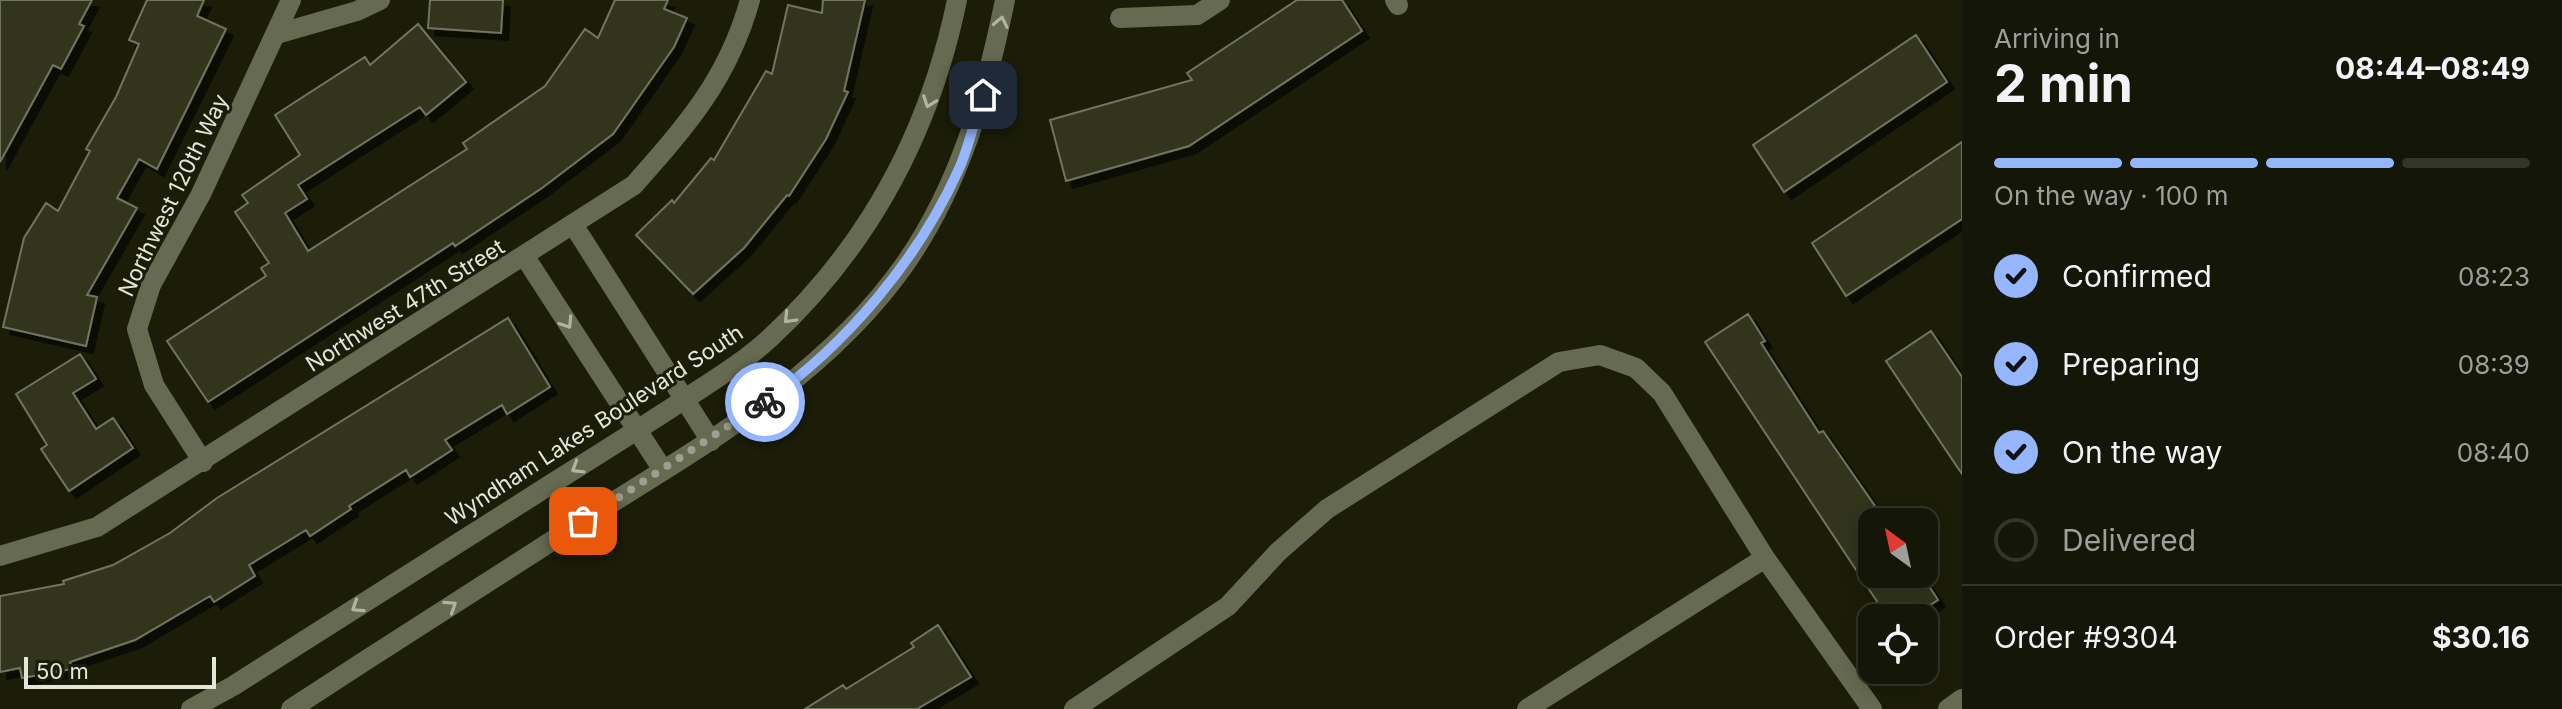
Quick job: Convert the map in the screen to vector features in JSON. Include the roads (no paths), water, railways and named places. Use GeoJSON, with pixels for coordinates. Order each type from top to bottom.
{"type":"FeatureCollection","features":[{"type":"Feature","properties":{"kind":"street","name":"Northwest 120th Way"},"geometry":{"type":"LineString","coordinates":[[203,462],[154,385],[137,329],[151,285],[201,194],[291,0]]}},
{"type":"Feature","properties":{"kind":"street"},"geometry":{"type":"LineString","coordinates":[[277,34],[357,11],[380,0]]}},
{"type":"Feature","properties":{"kind":"street","name":"Northwest 47th Street"},"geometry":{"type":"LineString","coordinates":[[0,556],[97,527],[634,185],[697,114],[739,40],[750,0]]}},
{"type":"Feature","properties":{"kind":"street","name":"Wyndham Lakes Boulevard South"},"geometry":{"type":"LineString","coordinates":[[191,709],[233,686],[637,430],[770,338],[833,272],[886,198],[912,148],[936,82],[957,0]]}},
{"type":"Feature","properties":{"kind":"street"},"geometry":{"type":"LineString","coordinates":[[291,709],[711,441],[783,389],[851,325],[905,264],[958,171],[991,70],[1005,0]]}},
{"type":"Feature","properties":{"kind":"street"},"geometry":{"type":"LineString","coordinates":[[1120,18],[1197,15],[1220,0]]}},
{"type":"Feature","properties":{"kind":"street"},"geometry":{"type":"LineString","coordinates":[[574,226],[711,441]]}},
{"type":"Feature","properties":{"kind":"street"},"geometry":{"type":"LineString","coordinates":[[525,257],[663,470]]}},
{"type":"Feature","properties":{"kind":"street"},"geometry":{"type":"LineString","coordinates":[[1074,709],[1228,606],[1278,552],[1327,509],[1559,362],[1600,355],[1636,368],[1662,393],[1765,558],[1872,709]]}},
{"type":"Feature","properties":{"kind":"street"},"geometry":{"type":"LineString","coordinates":[[1527,709],[1765,558]]}},
{"type":"Feature","properties":{"kind":"street"},"geometry":{"type":"LineString","coordinates":[[1948,709],[1962,699]]}}]}
